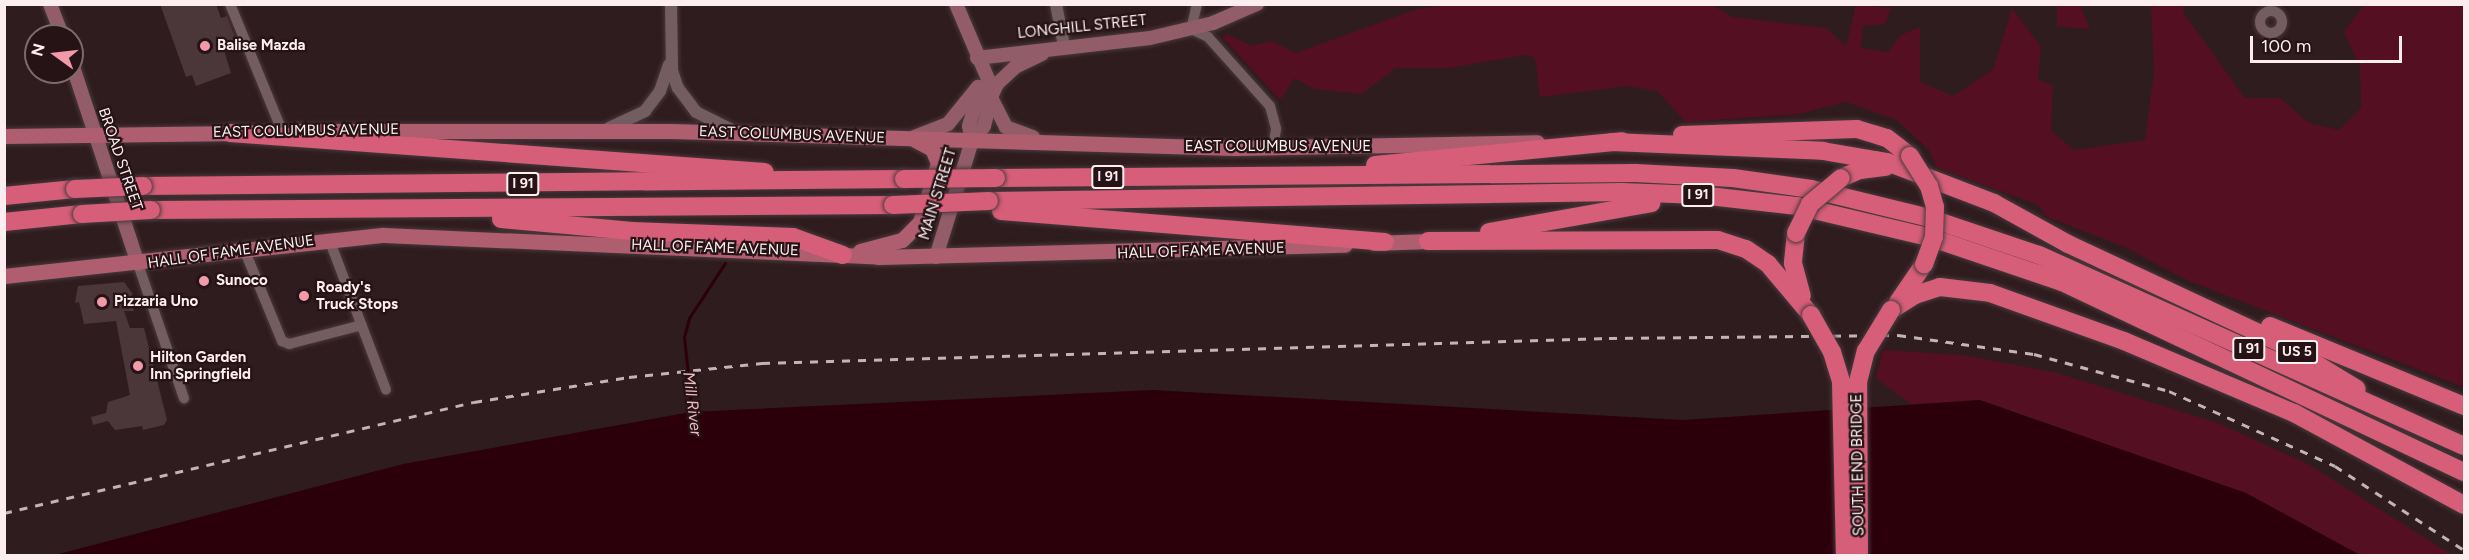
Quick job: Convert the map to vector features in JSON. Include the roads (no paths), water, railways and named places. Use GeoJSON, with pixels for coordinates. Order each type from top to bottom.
{"type":"FeatureCollection","features":[{"type":"Feature","properties":{"kind":"highway"},"geometry":{"type":"LineString","coordinates":[[1220,175],[1506,154],[1579,144],[1850,128],[1880,134],[1911,164]]}},
{"type":"Feature","properties":{"kind":"highway"},"geometry":{"type":"LineString","coordinates":[[230,133],[537,158],[690,163],[826,180]]}},
{"type":"Feature","properties":{"kind":"highway"},"geometry":{"type":"LineString","coordinates":[[1612,142],[1823,151],[1911,164]]}},
{"type":"Feature","properties":{"kind":"highway","name":"US 5"},"geometry":{"type":"LineString","coordinates":[[1809,312],[1794,271],[1796,233],[1810,204],[1841,178],[1869,168],[1911,164],[1994,203],[2052,236],[2285,345],[2423,429]]}},
{"type":"Feature","properties":{"kind":"highway","name":"SOUTH END BRIDGE"},"geometry":{"type":"LineString","coordinates":[[1859,555],[1858,382],[1866,351],[1891,310],[1924,264],[1934,237],[1935,207],[1929,186],[1911,164]]}},
{"type":"Feature","properties":{"kind":"highway","name":"I 91"},"geometry":{"type":"LineString","coordinates":[[4,196],[68,189],[143,186],[1220,175],[1674,174],[1772,183],[1850,197],[1954,225],[2066,266],[2464,446]]}},
{"type":"Feature","properties":{"kind":"highway"},"geometry":{"type":"LineString","coordinates":[[4,188],[68,189]]}},
{"type":"Feature","properties":{"kind":"highway","name":"I 91"},"geometry":{"type":"LineString","coordinates":[[4,222],[151,210],[419,211],[893,205],[988,206],[1622,192],[1778,202],[1913,232],[2053,278],[2362,426],[2464,472]]}},
{"type":"Feature","properties":{"kind":"highway"},"geometry":{"type":"LineString","coordinates":[[1428,241],[1633,205],[1778,202]]}},
{"type":"Feature","properties":{"kind":"highway"},"geometry":{"type":"LineString","coordinates":[[988,206],[1385,243]]}},
{"type":"Feature","properties":{"kind":"highway"},"geometry":{"type":"LineString","coordinates":[[419,211],[611,230],[793,237],[843,255]]}},
{"type":"Feature","properties":{"kind":"highway"},"geometry":{"type":"LineString","coordinates":[[1428,241],[1718,240],[1761,258],[1809,312]]}},
{"type":"Feature","properties":{"kind":"highway"},"geometry":{"type":"LineString","coordinates":[[1891,310],[1921,292],[1960,286],[2124,341],[2362,426]]}},
{"type":"Feature","properties":{"kind":"highway"},"geometry":{"type":"LineString","coordinates":[[2164,287],[2464,406]]}},
{"type":"Feature","properties":{"kind":"highway","name":"SOUTH END BRIDGE"},"geometry":{"type":"LineString","coordinates":[[1809,312],[1832,352],[1841,382],[1845,555]]}},
{"type":"Feature","properties":{"kind":"highway"},"geometry":{"type":"LineString","coordinates":[[2124,341],[2310,420],[2464,505]]}},
{"type":"Feature","properties":{"kind":"main road"},"geometry":{"type":"LineString","coordinates":[[50,4],[58,24]]}},
{"type":"Feature","properties":{"kind":"main road","name":"MAIN STREET"},"geometry":{"type":"LineString","coordinates":[[936,257],[972,141],[984,126],[991,97],[988,79],[977,58],[956,4]]}},
{"type":"Feature","properties":{"kind":"main road","name":"LONGHILL STREET"},"geometry":{"type":"LineString","coordinates":[[977,58],[1064,46],[1121,43],[1191,29],[1257,4]]}},
{"type":"Feature","properties":{"kind":"main road"},"geometry":{"type":"LineString","coordinates":[[1059,143],[1012,132],[991,97],[1015,67],[1064,46]]}},
{"type":"Feature","properties":{"kind":"main road","name":"MAIN STREET"},"geometry":{"type":"LineString","coordinates":[[972,141],[969,126],[978,87],[977,58]]}},
{"type":"Feature","properties":{"kind":"main road","name":"BROAD STREET"},"geometry":{"type":"LineString","coordinates":[[78,84],[138,264]]}},
{"type":"Feature","properties":{"kind":"main road"},"geometry":{"type":"LineString","coordinates":[[910,139],[948,124],[978,87]]}},
{"type":"Feature","properties":{"kind":"main road","name":"EAST COLUMBUS AVENUE"},"geometry":{"type":"LineString","coordinates":[[4,136],[282,131],[599,130],[1273,149],[1579,144]]}},
{"type":"Feature","properties":{"kind":"main road"},"geometry":{"type":"LineString","coordinates":[[843,255],[897,242],[920,222],[938,163],[929,146],[910,139]]}},
{"type":"Feature","properties":{"kind":"main road","name":"HALL OF FAME AVENUE"},"geometry":{"type":"LineString","coordinates":[[4,276],[138,264],[329,239],[421,236],[936,257],[1428,241]]}},
{"type":"Feature","properties":{"kind":"street"},"geometry":{"type":"LineString","coordinates":[[230,4],[282,131]]}},
{"type":"Feature","properties":{"kind":"street"},"geometry":{"type":"LineString","coordinates":[[671,4],[671,52],[678,88],[696,112],[718,126],[745,133]]}},
{"type":"Feature","properties":{"kind":"street"},"geometry":{"type":"LineString","coordinates":[[1056,4],[1064,46]]}},
{"type":"Feature","properties":{"kind":"street"},"geometry":{"type":"LineString","coordinates":[[1197,4],[1191,29],[1208,37],[1263,94],[1275,121],[1273,149]]}},
{"type":"Feature","properties":{"kind":"street"},"geometry":{"type":"LineString","coordinates":[[599,130],[645,111],[665,81],[671,52]]}},
{"type":"Feature","properties":{"kind":"street"},"geometry":{"type":"LineString","coordinates":[[329,239],[386,390]]}},
{"type":"Feature","properties":{"kind":"street"},"geometry":{"type":"LineString","coordinates":[[244,249],[282,341],[289,344],[362,325]]}},
{"type":"Feature","properties":{"kind":"street"},"geometry":{"type":"LineString","coordinates":[[138,264],[184,398]]}},
{"type":"Feature","properties":{"kind":"waterway","name":"Mill River"},"geometry":{"type":"LineString","coordinates":[[692,414],[684,337],[689,318],[725,263]]}},
{"type":"Feature","properties":{"kind":"railway"},"geometry":{"type":"LineString","coordinates":[[4,513],[474,402],[629,377],[762,363],[1609,338],[1898,335],[2034,354],[2169,391],[2335,466],[2464,550]]}},
{"type":"Feature","properties":{"kind":"place","name":"Balise Mazda"},"geometry":{"type":"Point","coordinates":[205,46]}},
{"type":"Feature","properties":{"kind":"place","name":"Sunoco"},"geometry":{"type":"Point","coordinates":[204,281]}},
{"type":"Feature","properties":{"kind":"place","name":"Roady's Truck Stops"},"geometry":{"type":"Point","coordinates":[304,296]}},
{"type":"Feature","properties":{"kind":"place","name":"Pizzaria Uno"},"geometry":{"type":"Point","coordinates":[102,302]}},
{"type":"Feature","properties":{"kind":"place","name":"Hilton Garden Inn Springfield"},"geometry":{"type":"Point","coordinates":[138,366]}}]}
